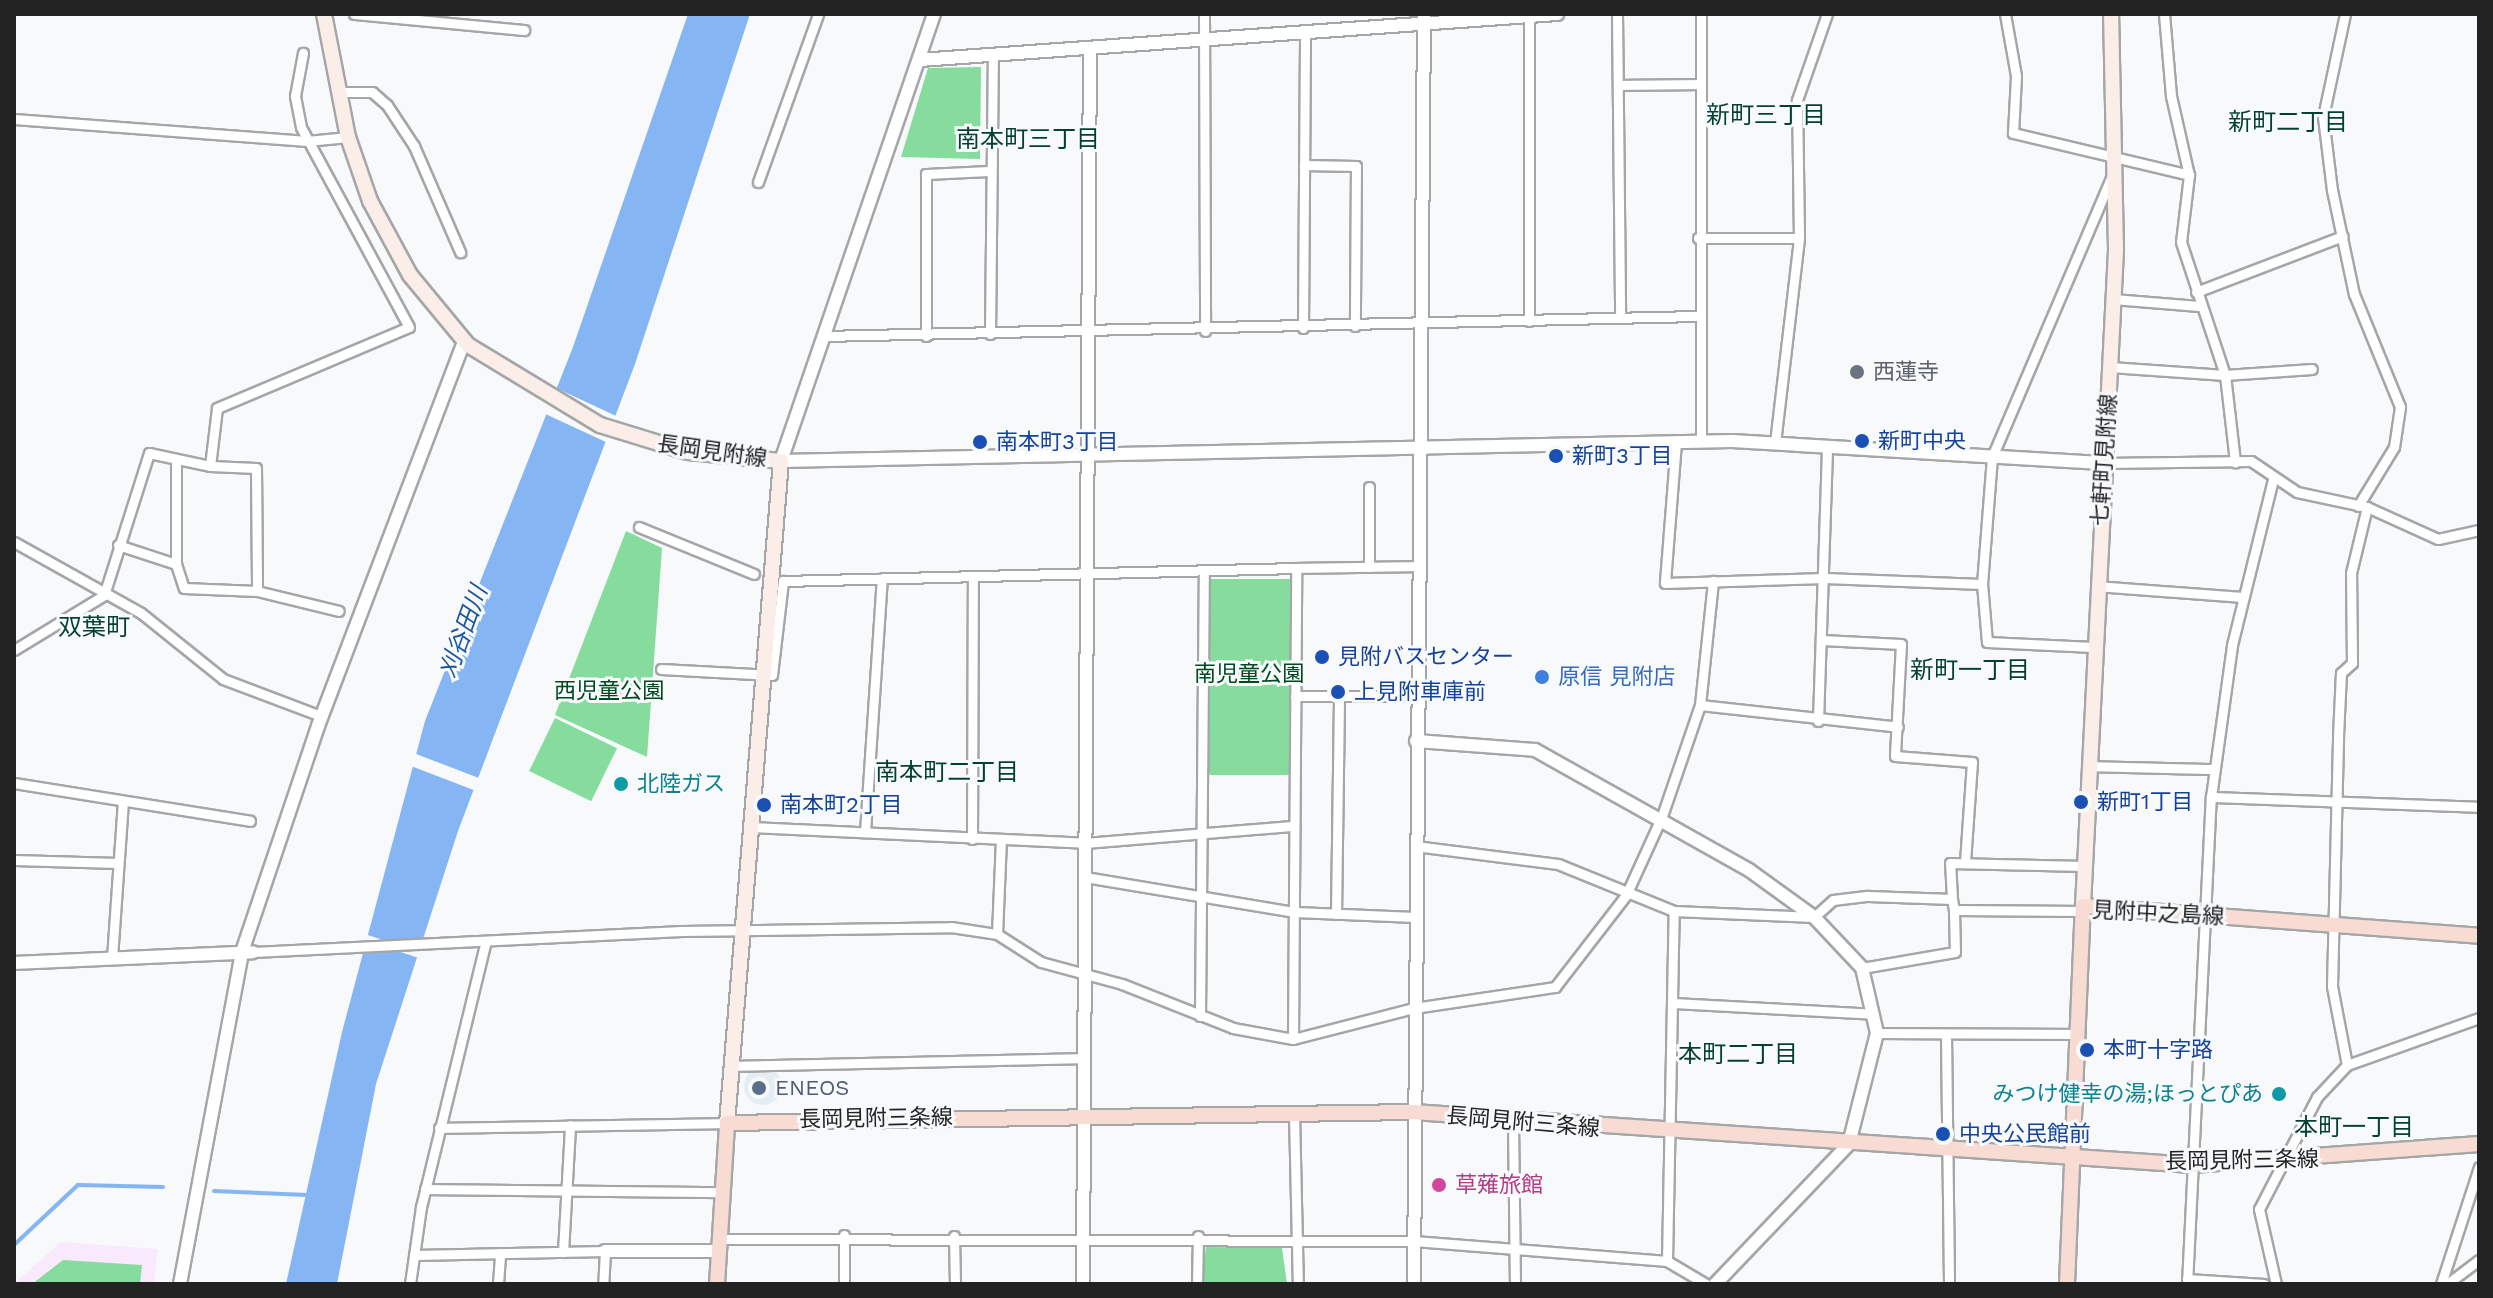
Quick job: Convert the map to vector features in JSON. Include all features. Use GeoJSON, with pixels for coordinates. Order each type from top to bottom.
{"type":"FeatureCollection","features":[{"type":"Feature","properties":{"kind":"main road","name":"長岡見附線"},"geometry":{"type":"LineString","coordinates":[[324,14],[348,137],[395,251],[466,343],[548,400],[645,441],[781,461],[727,1123]]}},
{"type":"Feature","properties":{"kind":"main road","name":"七軒町見附線"},"geometry":{"type":"LineString","coordinates":[[2083,908],[2096,586],[2113,299],[2116,166],[2111,14]]}},
{"type":"Feature","properties":{"kind":"main road","name":"見附中之島線"},"geometry":{"type":"LineString","coordinates":[[2067,1284],[2083,908],[2202,914],[2479,936]]}},
{"type":"Feature","properties":{"kind":"main road","name":"長岡見附三条線"},"geometry":{"type":"LineString","coordinates":[[727,1123],[1413,1112],[1670,1133],[2192,1165],[2479,1144]]}},
{"type":"Feature","properties":{"kind":"main road"},"geometry":{"type":"LineString","coordinates":[[717,1284],[727,1123]]}},
{"type":"Feature","properties":{"kind":"street"},"geometry":{"type":"LineString","coordinates":[[354,14],[524,30]]}},
{"type":"Feature","properties":{"kind":"street"},"geometry":{"type":"LineString","coordinates":[[758,182],[818,14]]}},
{"type":"Feature","properties":{"kind":"street"},"geometry":{"type":"LineString","coordinates":[[934,14],[781,461],[1419,451],[1676,442],[1775,443],[2105,463],[2251,461],[2273,479],[2362,506],[2438,539],[2479,530]]}},
{"type":"Feature","properties":{"kind":"street"},"geometry":{"type":"LineString","coordinates":[[1204,14],[1205,331]]}},
{"type":"Feature","properties":{"kind":"street"},"geometry":{"type":"LineString","coordinates":[[920,60],[1305,32],[1424,19],[1557,14]]}},
{"type":"Feature","properties":{"kind":"street"},"geometry":{"type":"LineString","coordinates":[[1617,14],[1620,318]]}},
{"type":"Feature","properties":{"kind":"street"},"geometry":{"type":"LineString","coordinates":[[1701,14],[1697,316],[1701,442]]}},
{"type":"Feature","properties":{"kind":"street"},"geometry":{"type":"LineString","coordinates":[[1775,443],[1799,238],[1797,100],[1827,14]]}},
{"type":"Feature","properties":{"kind":"street"},"geometry":{"type":"LineString","coordinates":[[2005,14],[2016,76],[2013,133],[2116,166],[2189,175]]}},
{"type":"Feature","properties":{"kind":"street"},"geometry":{"type":"LineString","coordinates":[[2164,14],[2171,96],[2189,175],[2181,242],[2199,306],[2225,375],[2235,462]]}},
{"type":"Feature","properties":{"kind":"street"},"geometry":{"type":"LineString","coordinates":[[2345,14],[2323,117],[2354,294],[2400,407],[2394,447],[2362,506],[2351,573],[2352,663],[2341,673],[2340,807],[2332,986],[2347,1065]]}},
{"type":"Feature","properties":{"kind":"street"},"geometry":{"type":"LineString","coordinates":[[1529,16],[1529,321]]}},
{"type":"Feature","properties":{"kind":"street"},"geometry":{"type":"LineString","coordinates":[[1414,1284],[1415,846],[1424,19]]}},
{"type":"Feature","properties":{"kind":"street"},"geometry":{"type":"LineString","coordinates":[[1303,328],[1305,32]]}},
{"type":"Feature","properties":{"kind":"street"},"geometry":{"type":"LineString","coordinates":[[1083,1284],[1090,48]]}},
{"type":"Feature","properties":{"kind":"street"},"geometry":{"type":"LineString","coordinates":[[210,466],[217,408],[409,327],[307,141],[295,96],[303,53]]}},
{"type":"Feature","properties":{"kind":"street"},"geometry":{"type":"LineString","coordinates":[[990,334],[989,171],[993,55]]}},
{"type":"Feature","properties":{"kind":"street"},"geometry":{"type":"LineString","coordinates":[[1618,85],[1700,84]]}},
{"type":"Feature","properties":{"kind":"street"},"geometry":{"type":"LineString","coordinates":[[339,92],[372,92],[387,105],[414,146],[460,252]]}},
{"type":"Feature","properties":{"kind":"street"},"geometry":{"type":"LineString","coordinates":[[14,119],[307,141],[348,137]]}},
{"type":"Feature","properties":{"kind":"street"},"geometry":{"type":"LineString","coordinates":[[1304,165],[1356,166],[1355,326]]}},
{"type":"Feature","properties":{"kind":"street"},"geometry":{"type":"LineString","coordinates":[[2093,647],[1987,642],[1982,584],[1992,457],[2095,204],[2116,166]]}},
{"type":"Feature","properties":{"kind":"street"},"geometry":{"type":"LineString","coordinates":[[926,336],[926,174],[989,171]]}},
{"type":"Feature","properties":{"kind":"street"},"geometry":{"type":"LineString","coordinates":[[2196,292],[2343,236]]}},
{"type":"Feature","properties":{"kind":"street"},"geometry":{"type":"LineString","coordinates":[[1698,238],[1799,238]]}},
{"type":"Feature","properties":{"kind":"street"},"geometry":{"type":"LineString","coordinates":[[2113,299],[2199,306]]}},
{"type":"Feature","properties":{"kind":"street"},"geometry":{"type":"LineString","coordinates":[[823,336],[1088,335],[1697,316]]}},
{"type":"Feature","properties":{"kind":"street"},"geometry":{"type":"LineString","coordinates":[[180,1284],[248,952],[321,716],[466,343]]}},
{"type":"Feature","properties":{"kind":"street"},"geometry":{"type":"LineString","coordinates":[[2110,367],[2225,375],[2312,369]]}},
{"type":"Feature","properties":{"kind":"street"},"geometry":{"type":"LineString","coordinates":[[1676,442],[1665,583],[1824,578],[1982,584]]}},
{"type":"Feature","properties":{"kind":"street"},"geometry":{"type":"LineString","coordinates":[[1818,721],[1827,446]]}},
{"type":"Feature","properties":{"kind":"street"},"geometry":{"type":"LineString","coordinates":[[14,650],[104,595],[145,458],[156,452],[176,460],[210,466],[256,468],[257,591]]}},
{"type":"Feature","properties":{"kind":"street"},"geometry":{"type":"LineString","coordinates":[[176,460],[176,564],[184,588],[257,591],[339,611]]}},
{"type":"Feature","properties":{"kind":"street"},"geometry":{"type":"LineString","coordinates":[[2264,1284],[2187,1281],[2202,914],[2214,769],[2243,597],[2273,479]]}},
{"type":"Feature","properties":{"kind":"street"},"geometry":{"type":"LineString","coordinates":[[1369,487],[1369,567]]}},
{"type":"Feature","properties":{"kind":"street"},"geometry":{"type":"LineString","coordinates":[[639,527],[754,574]]}},
{"type":"Feature","properties":{"kind":"street"},"geometry":{"type":"LineString","coordinates":[[14,542],[141,613],[223,679],[321,716]]}},
{"type":"Feature","properties":{"kind":"street"},"geometry":{"type":"LineString","coordinates":[[118,545],[176,564]]}},
{"type":"Feature","properties":{"kind":"street"},"geometry":{"type":"LineString","coordinates":[[661,669],[762,674],[777,671],[783,581],[1418,566]]}},
{"type":"Feature","properties":{"kind":"street"},"geometry":{"type":"LineString","coordinates":[[1293,1039],[1296,568]]}},
{"type":"Feature","properties":{"kind":"street"},"geometry":{"type":"LineString","coordinates":[[1200,1016],[1204,573]]}},
{"type":"Feature","properties":{"kind":"street"},"geometry":{"type":"LineString","coordinates":[[972,839],[973,576]]}},
{"type":"Feature","properties":{"kind":"street"},"geometry":{"type":"LineString","coordinates":[[865,832],[882,579]]}},
{"type":"Feature","properties":{"kind":"street"},"geometry":{"type":"LineString","coordinates":[[14,963],[485,945],[743,929],[884,924],[997,934],[1041,962],[1085,972],[1200,1016],[1293,1039],[1414,1008],[1555,987],[1626,895],[1662,816],[1700,705],[1713,581]]}},
{"type":"Feature","properties":{"kind":"street"},"geometry":{"type":"LineString","coordinates":[[2096,586],[2243,597]]}},
{"type":"Feature","properties":{"kind":"street"},"geometry":{"type":"LineString","coordinates":[[1822,640],[1901,644],[1895,756],[1972,762],[1965,863]]}},
{"type":"Feature","properties":{"kind":"street"},"geometry":{"type":"LineString","coordinates":[[1295,696],[1417,696]]}},
{"type":"Feature","properties":{"kind":"street"},"geometry":{"type":"LineString","coordinates":[[1336,914],[1339,696]]}},
{"type":"Feature","properties":{"kind":"street"},"geometry":{"type":"LineString","coordinates":[[1700,705],[1818,721],[1898,727]]}},
{"type":"Feature","properties":{"kind":"street"},"geometry":{"type":"LineString","coordinates":[[1416,741],[1518,744],[1662,816],[1814,917],[1862,968],[1877,1033],[1849,1144],[1715,1284]]}},
{"type":"Feature","properties":{"kind":"street"},"geometry":{"type":"LineString","coordinates":[[2088,766],[2214,769]]}},
{"type":"Feature","properties":{"kind":"street"},"geometry":{"type":"LineString","coordinates":[[14,783],[250,821]]}},
{"type":"Feature","properties":{"kind":"street"},"geometry":{"type":"LineString","coordinates":[[2211,797],[2340,807],[2479,807]]}},
{"type":"Feature","properties":{"kind":"street"},"geometry":{"type":"LineString","coordinates":[[112,958],[123,802]]}},
{"type":"Feature","properties":{"kind":"street"},"geometry":{"type":"LineString","coordinates":[[751,827],[1085,843],[1294,826]]}},
{"type":"Feature","properties":{"kind":"street"},"geometry":{"type":"LineString","coordinates":[[997,934],[1001,840]]}},
{"type":"Feature","properties":{"kind":"street"},"geometry":{"type":"LineString","coordinates":[[1415,846],[1558,864],[1626,895],[1674,911],[1814,917],[1833,900],[2083,908]]}},
{"type":"Feature","properties":{"kind":"street"},"geometry":{"type":"LineString","coordinates":[[14,860],[118,863]]}},
{"type":"Feature","properties":{"kind":"street"},"geometry":{"type":"LineString","coordinates":[[1862,968],[1955,952],[1950,863],[2085,866]]}},
{"type":"Feature","properties":{"kind":"street"},"geometry":{"type":"LineString","coordinates":[[1085,877],[1295,912],[1415,917]]}},
{"type":"Feature","properties":{"kind":"street"},"geometry":{"type":"LineString","coordinates":[[1667,1261],[1674,911]]}},
{"type":"Feature","properties":{"kind":"street"},"geometry":{"type":"LineString","coordinates":[[410,1284],[425,1189],[485,945]]}},
{"type":"Feature","properties":{"kind":"street"},"geometry":{"type":"LineString","coordinates":[[1673,1003],[1873,1014]]}},
{"type":"Feature","properties":{"kind":"street"},"geometry":{"type":"LineString","coordinates":[[2276,1284],[2259,1209],[2281,1158],[2347,1065],[2479,1018]]}},
{"type":"Feature","properties":{"kind":"street"},"geometry":{"type":"LineString","coordinates":[[1877,1033],[2078,1034]]}},
{"type":"Feature","properties":{"kind":"street"},"geometry":{"type":"LineString","coordinates":[[1946,1035],[1951,1149],[1949,1284]]}},
{"type":"Feature","properties":{"kind":"street"},"geometry":{"type":"LineString","coordinates":[[732,1066],[1084,1058]]}},
{"type":"Feature","properties":{"kind":"street"},"geometry":{"type":"LineString","coordinates":[[1294,1113],[1298,1284]]}},
{"type":"Feature","properties":{"kind":"street"},"geometry":{"type":"LineString","coordinates":[[1513,1122],[1515,1284]]}},
{"type":"Feature","properties":{"kind":"street"},"geometry":{"type":"LineString","coordinates":[[439,1128],[727,1123]]}},
{"type":"Feature","properties":{"kind":"street"},"geometry":{"type":"LineString","coordinates":[[563,1252],[570,1125]]}},
{"type":"Feature","properties":{"kind":"street"},"geometry":{"type":"LineString","coordinates":[[2444,1284],[2479,1167]]}},
{"type":"Feature","properties":{"kind":"street"},"geometry":{"type":"LineString","coordinates":[[425,1189],[723,1192]]}},
{"type":"Feature","properties":{"kind":"street"},"geometry":{"type":"LineString","coordinates":[[414,1255],[605,1251],[844,1235],[1298,1237],[1414,1241],[1667,1261],[1706,1284]]}},
{"type":"Feature","properties":{"kind":"street"},"geometry":{"type":"LineString","coordinates":[[844,1235],[844,1284]]}},
{"type":"Feature","properties":{"kind":"street"},"geometry":{"type":"LineString","coordinates":[[954,1236],[955,1284]]}},
{"type":"Feature","properties":{"kind":"street"},"geometry":{"type":"LineString","coordinates":[[1197,1284],[1198,1236]]}},
{"type":"Feature","properties":{"kind":"street"},"geometry":{"type":"LineString","coordinates":[[603,1284],[605,1251]]}},
{"type":"Feature","properties":{"kind":"street"},"geometry":{"type":"LineString","coordinates":[[498,1284],[500,1253]]}},
{"type":"Feature","properties":{"kind":"street"},"geometry":{"type":"LineString","coordinates":[[2444,1284],[2479,1260]]}},
{"type":"Feature","properties":{"kind":"shaded area"},"geometry":{"type":"Polygon","coordinates":[[[763,1067],[776,1073],[782,1086],[776,1099],[763,1105],[750,1099],[744,1086],[750,1073],[763,1067]]]}},
{"type":"Feature","properties":{"kind":"shaded area"},"geometry":{"type":"Polygon","coordinates":[[[61,1242],[158,1249],[154,1284],[14,1284],[61,1242]]]}},
{"type":"Feature","properties":{"kind":"green space"},"geometry":{"type":"Polygon","coordinates":[[[981,67],[980,159],[901,157],[928,68],[981,67]]]}},
{"type":"Feature","properties":{"kind":"green space","name":"西児童公園"},"geometry":{"type":"Polygon","coordinates":[[[626,531],[662,548],[647,757],[555,715],[626,531]]]}},
{"type":"Feature","properties":{"kind":"green space","name":"南児童公園"},"geometry":{"type":"Polygon","coordinates":[[[1208,579],[1291,579],[1289,775],[1210,775],[1206,768],[1208,579]]]}},
{"type":"Feature","properties":{"kind":"green space"},"geometry":{"type":"Polygon","coordinates":[[[555,718],[617,748],[591,801],[529,771],[555,718]]]}},
{"type":"Feature","properties":{"kind":"green space"},"geometry":{"type":"Polygon","coordinates":[[[1206,1247],[1282,1248],[1287,1284],[1201,1284],[1206,1247]]]}},
{"type":"Feature","properties":{"kind":"green space"},"geometry":{"type":"Polygon","coordinates":[[[63,1260],[142,1265],[140,1284],[32,1284],[63,1260]]]}},
{"type":"Feature","properties":{"kind":"water","name":"刈谷田川"},"geometry":{"type":"Polygon","coordinates":[[[688,14],[750,14],[635,364],[458,831],[376,1084],[337,1284],[286,1284],[342,1032],[425,721],[573,347],[688,14]]]}},
{"type":"Feature","properties":{"kind":"pier"},"geometry":{"type":"Polygon","coordinates":[[[554,387],[619,417],[607,443],[542,412],[554,387]]]}},
{"type":"Feature","properties":{"kind":"pier"},"geometry":{"type":"Polygon","coordinates":[[[411,752],[483,780],[478,792],[406,764],[411,752]]]}},
{"type":"Feature","properties":{"kind":"pier"},"geometry":{"type":"Polygon","coordinates":[[[360,933],[423,953],[421,959],[358,938],[360,933]]]}},
{"type":"Feature","properties":{"kind":"waterway"},"geometry":{"type":"LineString","coordinates":[[14,1245],[78,1185],[163,1187]]}},
{"type":"Feature","properties":{"kind":"waterway"},"geometry":{"type":"LineString","coordinates":[[214,1191],[307,1195]]}},
{"type":"Feature","properties":{"kind":"place","name":"西蓮寺"},"geometry":{"type":"Point","coordinates":[1857,372]}},
{"type":"Feature","properties":{"kind":"place","name":"新町中央"},"geometry":{"type":"Point","coordinates":[1862,441]}},
{"type":"Feature","properties":{"kind":"place","name":"南本町3丁目"},"geometry":{"type":"Point","coordinates":[980,442]}},
{"type":"Feature","properties":{"kind":"place","name":"新町3丁目"},"geometry":{"type":"Point","coordinates":[1556,456]}},
{"type":"Feature","properties":{"kind":"place","name":"見附バスセンター"},"geometry":{"type":"Point","coordinates":[1322,657]}},
{"type":"Feature","properties":{"kind":"place","name":"原信 見附店"},"geometry":{"type":"Point","coordinates":[1542,677]}},
{"type":"Feature","properties":{"kind":"place","name":"上見附車庫前"},"geometry":{"type":"Point","coordinates":[1338,692]}},
{"type":"Feature","properties":{"kind":"place","name":"北陸ガス"},"geometry":{"type":"Point","coordinates":[621,784]}},
{"type":"Feature","properties":{"kind":"place","name":"新町1丁目"},"geometry":{"type":"Point","coordinates":[2081,802]}},
{"type":"Feature","properties":{"kind":"place","name":"南本町2丁目"},"geometry":{"type":"Point","coordinates":[764,805]}},
{"type":"Feature","properties":{"kind":"place","name":"本町十字路"},"geometry":{"type":"Point","coordinates":[2087,1050]}},
{"type":"Feature","properties":{"kind":"place","name":"ENEOS"},"geometry":{"type":"Point","coordinates":[759,1088]}},
{"type":"Feature","properties":{"kind":"place","name":"みつけ健幸の湯;ほっとぴあ"},"geometry":{"type":"Point","coordinates":[2279,1094]}},
{"type":"Feature","properties":{"kind":"place","name":"中央公民館前"},"geometry":{"type":"Point","coordinates":[1943,1134]}},
{"type":"Feature","properties":{"kind":"place","name":"草薙旅館"},"geometry":{"type":"Point","coordinates":[1439,1185]}},
{"type":"Feature","properties":{"kind":"district","name":"新町三丁目"},"geometry":{"type":"Point","coordinates":[1766,116]}},
{"type":"Feature","properties":{"kind":"district","name":"新町二丁目"},"geometry":{"type":"Point","coordinates":[2288,123]}},
{"type":"Feature","properties":{"kind":"district","name":"南本町三丁目"},"geometry":{"type":"Point","coordinates":[1028,140]}},
{"type":"Feature","properties":{"kind":"district","name":"双葉町"},"geometry":{"type":"Point","coordinates":[94,628]}},
{"type":"Feature","properties":{"kind":"district","name":"新町一丁目"},"geometry":{"type":"Point","coordinates":[1970,671]}},
{"type":"Feature","properties":{"kind":"district","name":"南本町二丁目"},"geometry":{"type":"Point","coordinates":[947,773]}},
{"type":"Feature","properties":{"kind":"district","name":"本町二丁目"},"geometry":{"type":"Point","coordinates":[1738,1055]}},
{"type":"Feature","properties":{"kind":"district","name":"本町一丁目"},"geometry":{"type":"Point","coordinates":[2354,1128]}}]}
